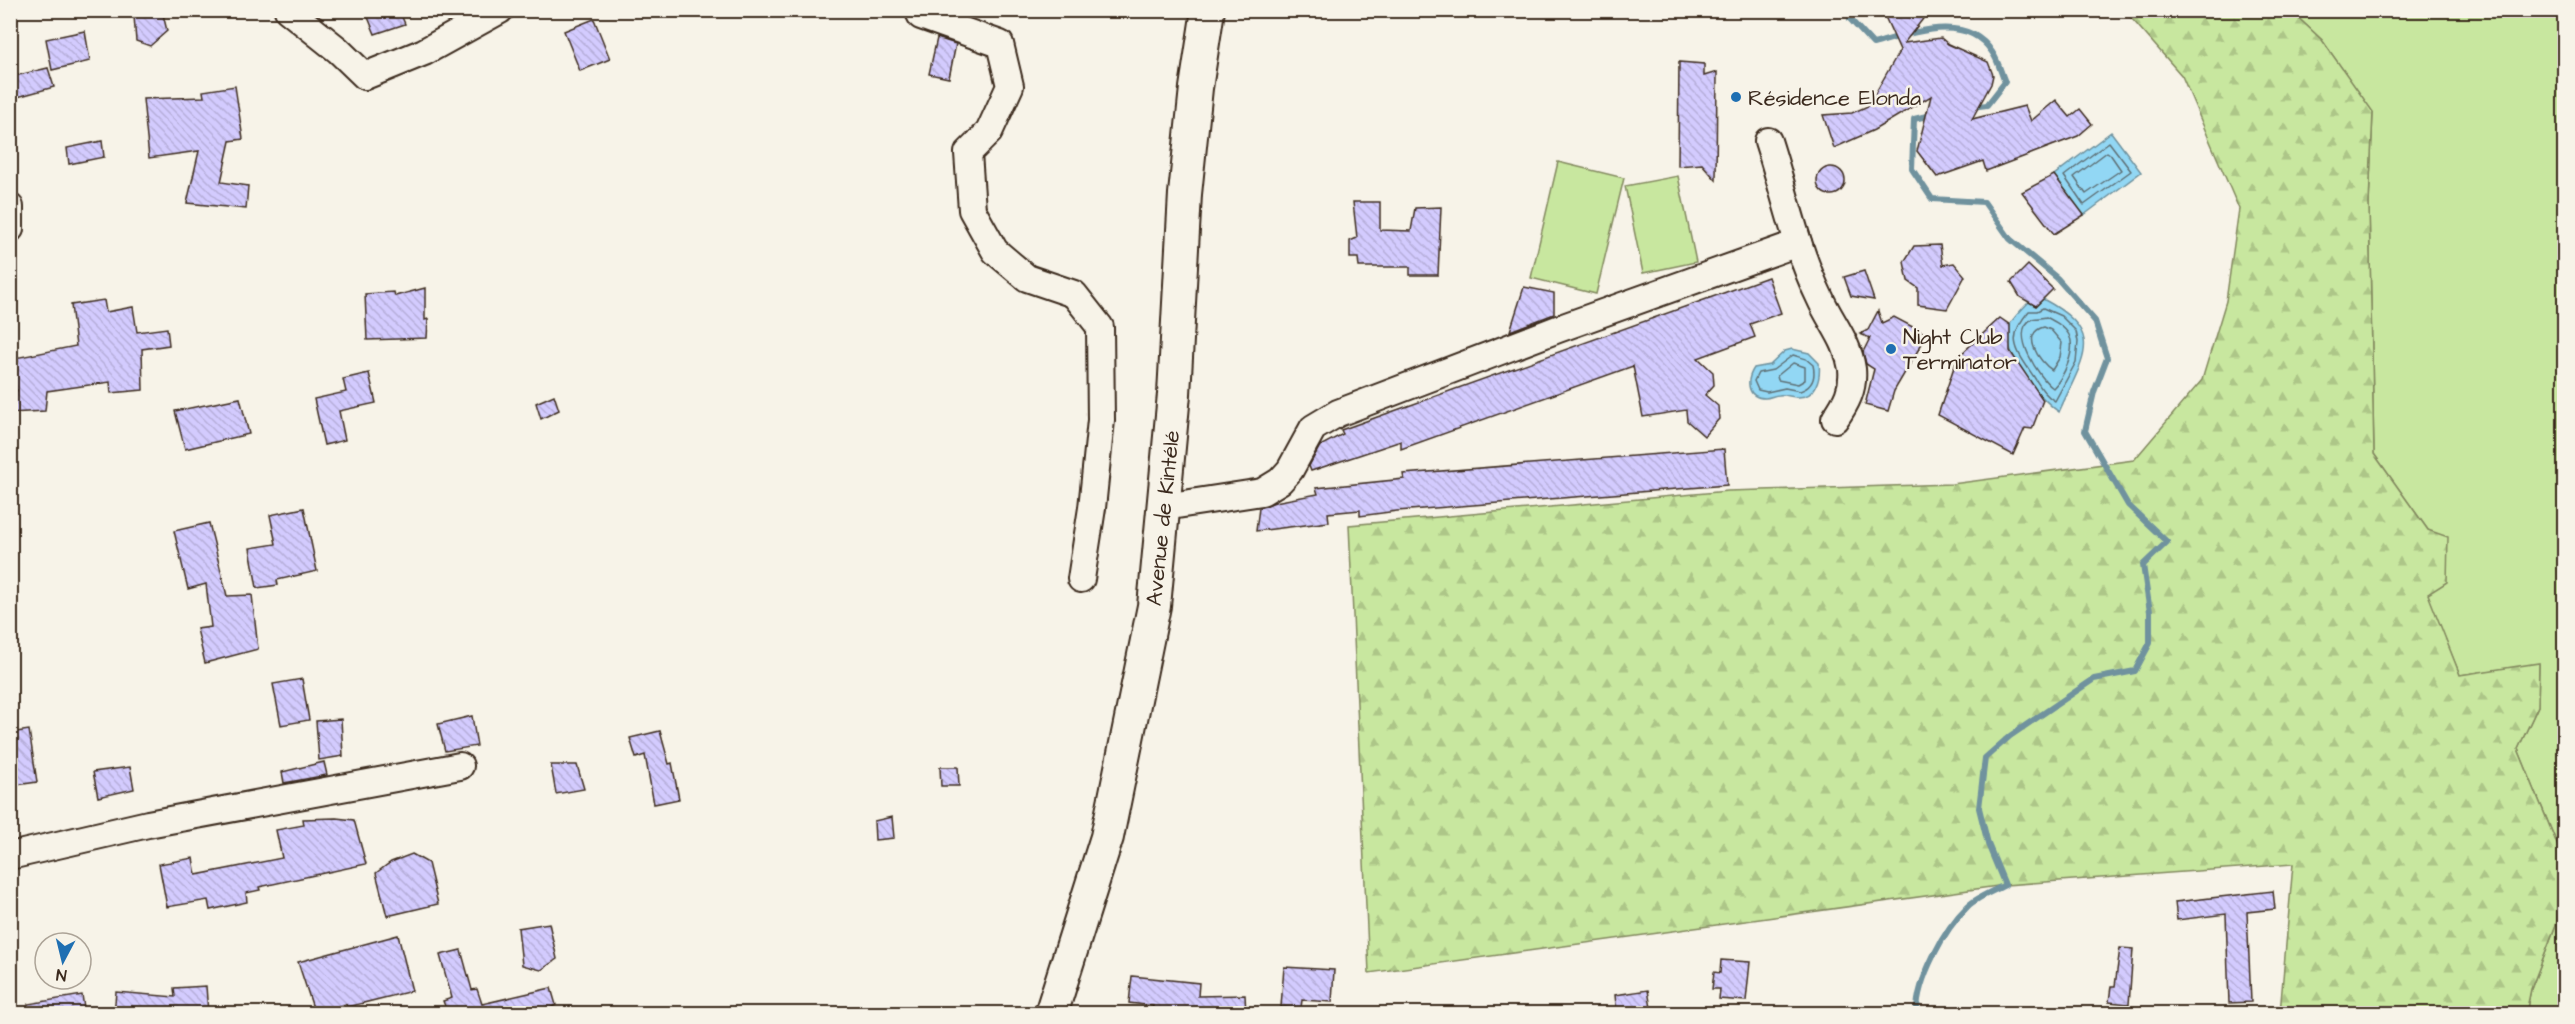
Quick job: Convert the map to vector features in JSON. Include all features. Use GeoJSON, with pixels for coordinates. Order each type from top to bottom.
{"type":"FeatureCollection","features":[{"type":"Feature","properties":{"kind":"main road","name":"Avenue de Kintélé"},"geometry":{"type":"LineString","coordinates":[[1051,1014],[1076,943],[1107,837],[1154,606],[1174,394],[1185,194],[1196,88],[1208,10]]}},
{"type":"Feature","properties":{"kind":"street"},"geometry":{"type":"LineString","coordinates":[[288,10],[338,50],[365,76],[424,52],[500,10]]}},
{"type":"Feature","properties":{"kind":"street"},"geometry":{"type":"LineString","coordinates":[[918,10],[921,16],[1000,44],[1010,86],[989,132],[968,153],[972,210],[995,251],[1027,278],[1074,294],[1100,327],[1101,420],[1092,508],[1081,579]]}},
{"type":"Feature","properties":{"kind":"street"},"geometry":{"type":"LineString","coordinates":[[1768,141],[1798,243],[1820,299],[1845,342],[1852,370],[1849,399],[1835,419]]}},
{"type":"Feature","properties":{"kind":"street"},"geometry":{"type":"LineString","coordinates":[[1164,507],[1262,492],[1280,481],[1290,470],[1313,428],[1338,414],[1558,329],[1798,243]]}},
{"type":"Feature","properties":{"kind":"street"},"geometry":{"type":"LineString","coordinates":[[10,856],[148,824],[460,766]]}},
{"type":"Feature","properties":{"kind":"green space"},"geometry":{"type":"Polygon","coordinates":[[[2125,11],[2190,11],[2194,15],[2192,11],[2291,11],[2322,40],[2373,112],[2369,204],[2374,454],[2428,530],[2448,537],[2447,582],[2428,594],[2460,675],[2539,663],[2538,706],[2518,749],[2559,849],[2557,922],[2531,989],[2526,1013],[2280,1013],[2293,864],[2005,885],[1369,973],[1349,525],[1728,491],[1952,484],[2134,460],[2202,380],[2226,301],[2239,209],[2182,76],[2125,11]]]}},
{"type":"Feature","properties":{"kind":"green space"},"geometry":{"type":"Polygon","coordinates":[[[2291,11],[2564,11],[2564,1013],[2526,1013],[2531,989],[2557,922],[2559,849],[2518,749],[2538,706],[2539,664],[2460,675],[2427,594],[2428,530],[2374,454],[2369,204],[2373,113],[2322,40],[2291,11]]]}},
{"type":"Feature","properties":{"kind":"green space"},"geometry":{"type":"Polygon","coordinates":[[[1558,162],[1624,178],[1596,294],[1531,278],[1558,162]]]}},
{"type":"Feature","properties":{"kind":"green space"},"geometry":{"type":"Polygon","coordinates":[[[1678,176],[1696,262],[1643,273],[1625,186],[1678,176]]]}},
{"type":"Feature","properties":{"kind":"water"},"geometry":{"type":"Polygon","coordinates":[[[2111,132],[2141,172],[2084,215],[2054,175],[2111,132]]]}},
{"type":"Feature","properties":{"kind":"water"},"geometry":{"type":"Polygon","coordinates":[[[2043,299],[2076,324],[2083,336],[2082,361],[2059,412],[2041,396],[2023,373],[2015,360],[2008,335],[2010,324],[2024,307],[2029,302],[2036,306],[2043,299]]]}},
{"type":"Feature","properties":{"kind":"water"},"geometry":{"type":"Polygon","coordinates":[[[1792,349],[1809,353],[1819,363],[1818,381],[1813,391],[1797,397],[1775,395],[1765,398],[1754,395],[1749,388],[1749,383],[1754,368],[1770,365],[1785,351],[1792,349]]]}},
{"type":"Feature","properties":{"kind":"building"},"geometry":{"type":"Polygon","coordinates":[[[162,10],[167,31],[150,46],[136,41],[134,16],[162,10]]]}},
{"type":"Feature","properties":{"kind":"building"},"geometry":{"type":"Polygon","coordinates":[[[365,10],[399,10],[405,24],[375,34],[365,10]]]}},
{"type":"Feature","properties":{"kind":"building"},"geometry":{"type":"Polygon","coordinates":[[[1882,10],[1930,10],[1904,43],[1941,38],[1948,44],[1988,62],[1993,75],[1991,84],[1972,119],[2025,106],[2031,121],[2056,100],[2070,117],[2080,109],[2092,124],[2078,136],[1986,171],[1983,161],[1937,177],[1917,151],[1931,96],[1874,130],[1834,148],[1823,115],[1852,113],[1868,106],[1900,50],[1882,10]]]}},
{"type":"Feature","properties":{"kind":"building"},"geometry":{"type":"Polygon","coordinates":[[[594,19],[610,59],[580,71],[564,31],[594,19]]]}},
{"type":"Feature","properties":{"kind":"building"},"geometry":{"type":"Polygon","coordinates":[[[85,31],[90,61],[52,70],[46,39],[85,31]]]}},
{"type":"Feature","properties":{"kind":"building"},"geometry":{"type":"Polygon","coordinates":[[[937,38],[956,44],[949,78],[929,74],[937,38]]]}},
{"type":"Feature","properties":{"kind":"building"},"geometry":{"type":"Polygon","coordinates":[[[1679,62],[1704,64],[1704,76],[1717,72],[1716,180],[1702,164],[1678,166],[1679,62]]]}},
{"type":"Feature","properties":{"kind":"building"},"geometry":{"type":"Polygon","coordinates":[[[48,68],[54,87],[10,99],[10,77],[48,68]]]}},
{"type":"Feature","properties":{"kind":"building"},"geometry":{"type":"Polygon","coordinates":[[[235,86],[243,139],[230,141],[221,182],[248,186],[246,209],[187,203],[199,151],[149,158],[143,99],[204,97],[203,91],[235,86]]]}},
{"type":"Feature","properties":{"kind":"building"},"geometry":{"type":"Polygon","coordinates":[[[102,141],[104,157],[69,164],[67,148],[102,141]]]}},
{"type":"Feature","properties":{"kind":"building"},"geometry":{"type":"Polygon","coordinates":[[[1831,167],[1841,171],[1845,181],[1841,191],[1831,195],[1821,191],[1817,181],[1821,171],[1831,167]]]}},
{"type":"Feature","properties":{"kind":"building"},"geometry":{"type":"Polygon","coordinates":[[[2054,175],[2084,215],[2054,234],[2022,192],[2054,175]]]}},
{"type":"Feature","properties":{"kind":"building"},"geometry":{"type":"Polygon","coordinates":[[[1353,202],[1380,202],[1380,230],[1411,231],[1415,208],[1441,207],[1438,275],[1410,275],[1410,267],[1359,267],[1358,258],[1350,258],[1350,241],[1357,238],[1353,202]]]}},
{"type":"Feature","properties":{"kind":"building"},"geometry":{"type":"Polygon","coordinates":[[[1940,245],[1943,265],[1954,263],[1965,276],[1947,309],[1918,305],[1918,288],[1908,281],[1904,262],[1914,246],[1940,245]]]}},
{"type":"Feature","properties":{"kind":"building"},"geometry":{"type":"Polygon","coordinates":[[[2028,265],[2053,289],[2036,306],[2020,297],[2011,282],[2028,265]]]}},
{"type":"Feature","properties":{"kind":"building"},"geometry":{"type":"Polygon","coordinates":[[[1864,271],[1874,300],[1851,296],[1844,277],[1864,271]]]}},
{"type":"Feature","properties":{"kind":"building"},"geometry":{"type":"Polygon","coordinates":[[[1768,277],[1781,313],[1750,324],[1755,337],[1698,358],[1713,372],[1714,385],[1705,395],[1718,406],[1719,419],[1704,436],[1687,421],[1686,410],[1643,417],[1633,366],[1401,449],[1401,441],[1311,471],[1309,466],[1320,446],[1343,434],[1341,430],[1768,277]]]}},
{"type":"Feature","properties":{"kind":"building"},"geometry":{"type":"Polygon","coordinates":[[[1524,287],[1554,293],[1554,314],[1510,331],[1524,287]]]}},
{"type":"Feature","properties":{"kind":"building"},"geometry":{"type":"Polygon","coordinates":[[[425,288],[427,338],[367,340],[365,294],[394,292],[395,296],[425,288]]]}},
{"type":"Feature","properties":{"kind":"building"},"geometry":{"type":"Polygon","coordinates":[[[104,300],[106,312],[133,307],[137,332],[167,328],[169,345],[142,349],[143,390],[111,393],[110,382],[47,391],[45,411],[10,413],[17,390],[10,388],[10,359],[76,346],[71,305],[104,300]]]}},
{"type":"Feature","properties":{"kind":"building","name":"Night Club Terminator"},"geometry":{"type":"Polygon","coordinates":[[[1878,311],[1882,323],[1894,317],[1924,333],[1924,340],[1894,391],[1888,411],[1865,405],[1874,369],[1866,364],[1863,352],[1870,338],[1860,334],[1868,330],[1878,311]]]}},
{"type":"Feature","properties":{"kind":"building"},"geometry":{"type":"Polygon","coordinates":[[[2000,318],[2010,325],[2010,351],[2043,400],[2032,429],[2025,428],[2013,455],[1938,415],[1957,358],[2000,318]]]}},
{"type":"Feature","properties":{"kind":"building"},"geometry":{"type":"Polygon","coordinates":[[[369,373],[376,403],[339,411],[345,440],[324,445],[314,399],[346,392],[343,379],[369,373]]]}},
{"type":"Feature","properties":{"kind":"building"},"geometry":{"type":"Polygon","coordinates":[[[554,395],[559,410],[541,419],[536,403],[554,395]]]}},
{"type":"Feature","properties":{"kind":"building"},"geometry":{"type":"Polygon","coordinates":[[[240,398],[249,434],[185,449],[175,411],[240,398]]]}},
{"type":"Feature","properties":{"kind":"building"},"geometry":{"type":"Polygon","coordinates":[[[1724,449],[1727,485],[1397,511],[1360,516],[1360,510],[1328,513],[1329,522],[1256,531],[1259,508],[1275,502],[1318,494],[1316,488],[1404,479],[1403,474],[1724,449]]]}},
{"type":"Feature","properties":{"kind":"building"},"geometry":{"type":"Polygon","coordinates":[[[304,508],[317,571],[277,580],[278,585],[257,588],[250,548],[276,544],[270,515],[304,508]]]}},
{"type":"Feature","properties":{"kind":"building"},"geometry":{"type":"Polygon","coordinates":[[[209,523],[227,596],[252,595],[258,649],[205,663],[197,629],[211,627],[206,584],[188,589],[174,531],[209,523]]]}},
{"type":"Feature","properties":{"kind":"building"},"geometry":{"type":"Polygon","coordinates":[[[302,679],[309,720],[281,725],[273,684],[302,679]]]}},
{"type":"Feature","properties":{"kind":"building"},"geometry":{"type":"Polygon","coordinates":[[[472,716],[477,746],[445,751],[438,724],[472,716]]]}},
{"type":"Feature","properties":{"kind":"building"},"geometry":{"type":"Polygon","coordinates":[[[341,719],[343,756],[319,760],[316,721],[341,719]]]}},
{"type":"Feature","properties":{"kind":"building"},"geometry":{"type":"Polygon","coordinates":[[[29,730],[37,782],[10,786],[10,733],[29,730]]]}},
{"type":"Feature","properties":{"kind":"building"},"geometry":{"type":"Polygon","coordinates":[[[660,731],[669,764],[672,763],[679,799],[654,804],[645,755],[636,758],[630,738],[660,731]]]}},
{"type":"Feature","properties":{"kind":"building"},"geometry":{"type":"Polygon","coordinates":[[[324,762],[327,775],[284,783],[282,772],[324,762]]]}},
{"type":"Feature","properties":{"kind":"building"},"geometry":{"type":"Polygon","coordinates":[[[551,765],[577,765],[584,789],[556,794],[551,765]]]}},
{"type":"Feature","properties":{"kind":"building"},"geometry":{"type":"Polygon","coordinates":[[[130,767],[134,789],[98,797],[93,772],[130,767]]]}},
{"type":"Feature","properties":{"kind":"building"},"geometry":{"type":"Polygon","coordinates":[[[940,767],[958,767],[959,786],[941,786],[940,767]]]}},
{"type":"Feature","properties":{"kind":"building"},"geometry":{"type":"Polygon","coordinates":[[[892,817],[894,838],[875,840],[874,821],[892,817]]]}},
{"type":"Feature","properties":{"kind":"building"},"geometry":{"type":"Polygon","coordinates":[[[303,819],[354,820],[366,864],[259,887],[260,890],[246,893],[247,902],[210,910],[208,900],[167,907],[159,864],[193,858],[196,875],[282,858],[276,830],[304,825],[303,819]]]}},
{"type":"Feature","properties":{"kind":"building"},"geometry":{"type":"Polygon","coordinates":[[[412,854],[428,863],[438,904],[387,916],[376,873],[391,862],[412,854]]]}},
{"type":"Feature","properties":{"kind":"building"},"geometry":{"type":"Polygon","coordinates":[[[2273,891],[2275,909],[2247,912],[2251,1002],[2229,1003],[2226,914],[2177,920],[2175,902],[2273,891]]]}},
{"type":"Feature","properties":{"kind":"building"},"geometry":{"type":"Polygon","coordinates":[[[549,923],[557,959],[541,970],[522,965],[518,928],[549,923]]]}},
{"type":"Feature","properties":{"kind":"building"},"geometry":{"type":"Polygon","coordinates":[[[398,935],[412,991],[347,1007],[346,1004],[315,1014],[298,962],[398,935]]]}},
{"type":"Feature","properties":{"kind":"building"},"geometry":{"type":"Polygon","coordinates":[[[2120,948],[2133,949],[2129,1004],[2109,1002],[2111,986],[2115,986],[2120,948]]]}},
{"type":"Feature","properties":{"kind":"building"},"geometry":{"type":"Polygon","coordinates":[[[461,950],[472,990],[477,989],[482,1004],[551,988],[556,1005],[548,1009],[549,1014],[448,1014],[443,1001],[452,998],[440,955],[461,950]]]}},
{"type":"Feature","properties":{"kind":"building"},"geometry":{"type":"Polygon","coordinates":[[[1721,960],[1750,962],[1746,1001],[1719,999],[1720,989],[1712,989],[1714,972],[1720,973],[1721,960]]]}},
{"type":"Feature","properties":{"kind":"building"},"geometry":{"type":"Polygon","coordinates":[[[1284,967],[1334,970],[1332,1002],[1302,1000],[1301,1008],[1281,1007],[1284,967]]]}},
{"type":"Feature","properties":{"kind":"building"},"geometry":{"type":"Polygon","coordinates":[[[1132,976],[1199,983],[1198,996],[1245,995],[1246,1014],[1152,1014],[1153,1006],[1129,1003],[1132,976]]]}},
{"type":"Feature","properties":{"kind":"building"},"geometry":{"type":"Polygon","coordinates":[[[206,986],[208,1014],[114,1014],[116,992],[175,997],[174,988],[206,986]]]}},
{"type":"Feature","properties":{"kind":"building"},"geometry":{"type":"Polygon","coordinates":[[[1648,990],[1652,1014],[1617,1014],[1615,995],[1648,990]]]}},
{"type":"Feature","properties":{"kind":"building"},"geometry":{"type":"Polygon","coordinates":[[[82,995],[85,1014],[29,1014],[28,1004],[82,995]]]}},
{"type":"Feature","properties":{"kind":"waterway"},"geometry":{"type":"LineString","coordinates":[[1848,10],[1850,19],[1873,44],[1920,31],[1937,29],[1968,32],[1981,39],[1994,55],[2005,82],[1987,105],[1971,107]]}},
{"type":"Feature","properties":{"kind":"waterway"},"geometry":{"type":"LineString","coordinates":[[1917,1014],[1921,986],[1926,971],[1950,928],[1972,903],[2005,885],[1988,844],[1979,808],[1985,758],[2010,736],[2094,679],[2135,671],[2150,643],[2150,612],[2143,565],[2167,542],[2128,505],[2085,431],[2094,392],[2107,358],[2095,321],[2057,278],[2010,239],[1984,202],[1932,199],[1912,169],[1914,119],[1931,115]]}},
{"type":"Feature","properties":{"kind":"place","name":"Résidence Elonda"},"geometry":{"type":"Point","coordinates":[1736,97]}},
{"type":"Feature","properties":{"kind":"place","name":"Night Club Terminator"},"geometry":{"type":"Point","coordinates":[1891,349]}}]}
